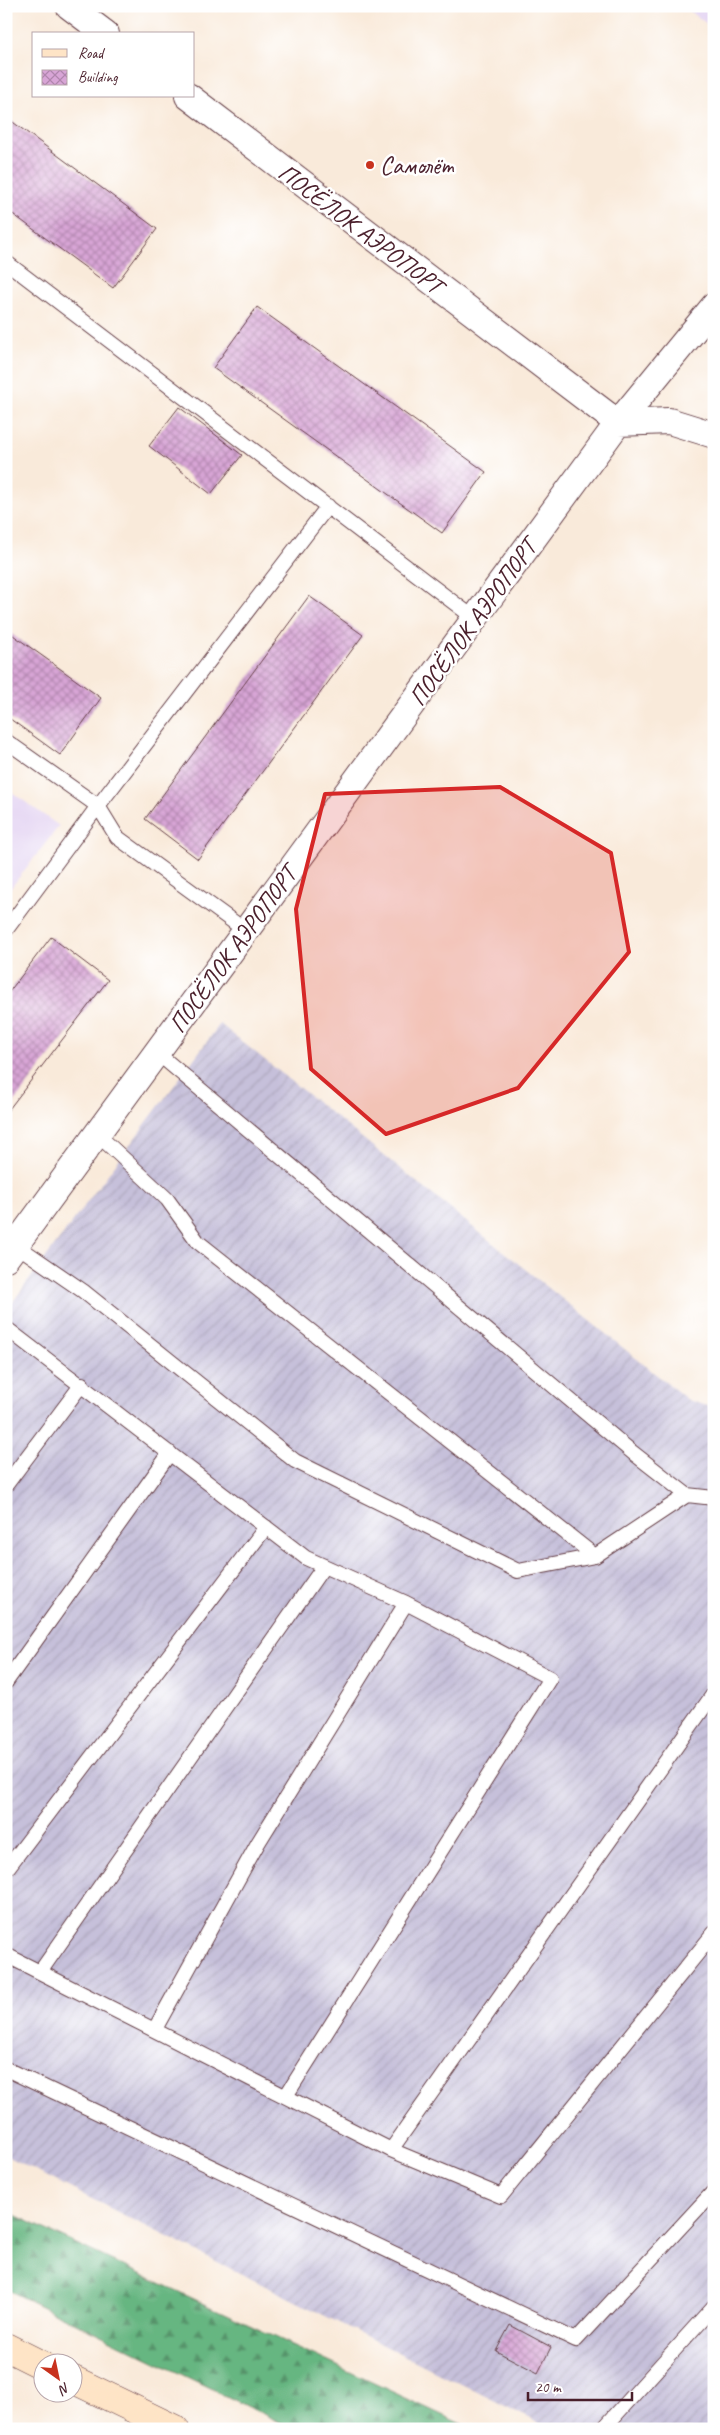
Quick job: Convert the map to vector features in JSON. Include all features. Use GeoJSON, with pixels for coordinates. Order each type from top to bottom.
{"type":"FeatureCollection","features":[{"type":"Feature","properties":{"kind":"main road"},"geometry":{"type":"LineString","coordinates":[[6,2347],[32,2360]]}},
{"type":"Feature","properties":{"kind":"main road"},"geometry":{"type":"LineString","coordinates":[[82,2384],[175,2429]]}},
{"type":"Feature","properties":{"kind":"street"},"geometry":{"type":"LineString","coordinates":[[69,6],[103,32]]}},
{"type":"Feature","properties":{"kind":"street","name":"ПОСЁЛОК АЭРОПОРТ"},"geometry":{"type":"LineString","coordinates":[[11,1251],[618,423],[191,98]]}},
{"type":"Feature","properties":{"kind":"street"},"geometry":{"type":"LineString","coordinates":[[618,423],[714,306]]}},
{"type":"Feature","properties":{"kind":"street"},"geometry":{"type":"LineString","coordinates":[[618,423],[668,421],[714,435]]}},
{"type":"Feature","properties":{"kind":"lane"},"geometry":{"type":"LineString","coordinates":[[6,262],[474,618]]}},
{"type":"Feature","properties":{"kind":"lane"},"geometry":{"type":"LineString","coordinates":[[6,930],[98,806],[328,506]]}},
{"type":"Feature","properties":{"kind":"lane"},"geometry":{"type":"LineString","coordinates":[[6,741],[98,806],[117,837],[246,931]]}},
{"type":"Feature","properties":{"kind":"lane"},"geometry":{"type":"LineString","coordinates":[[156,1052],[625,1446],[687,1495],[714,1498]]}},
{"type":"Feature","properties":{"kind":"lane"},"geometry":{"type":"LineString","coordinates":[[96,1134],[167,1199],[198,1242],[595,1556]]}},
{"type":"Feature","properties":{"kind":"lane"},"geometry":{"type":"LineString","coordinates":[[11,1251],[83,1291],[295,1461],[518,1571],[595,1556],[687,1495]]}},
{"type":"Feature","properties":{"kind":"lane"},"geometry":{"type":"LineString","coordinates":[[6,1328],[82,1384],[306,1558],[406,1603],[550,1678],[286,2096]]}},
{"type":"Feature","properties":{"kind":"lane"},"geometry":{"type":"LineString","coordinates":[[6,1485],[82,1384]]}},
{"type":"Feature","properties":{"kind":"lane"},"geometry":{"type":"LineString","coordinates":[[6,1682],[170,1453]]}},
{"type":"Feature","properties":{"kind":"lane"},"geometry":{"type":"LineString","coordinates":[[6,1870],[266,1527]]}},
{"type":"Feature","properties":{"kind":"lane"},"geometry":{"type":"LineString","coordinates":[[40,1972],[324,1566]]}},
{"type":"Feature","properties":{"kind":"lane"},"geometry":{"type":"LineString","coordinates":[[155,2028],[258,1843],[406,1603]]}},
{"type":"Feature","properties":{"kind":"lane"},"geometry":{"type":"LineString","coordinates":[[391,2150],[714,1693]]}},
{"type":"Feature","properties":{"kind":"lane"},"geometry":{"type":"LineString","coordinates":[[6,1955],[155,2028],[391,2150],[501,2196],[714,1933]]}},
{"type":"Feature","properties":{"kind":"lane"},"geometry":{"type":"LineString","coordinates":[[6,2069],[576,2340],[714,2191]]}},
{"type":"Feature","properties":{"kind":"lane"},"geometry":{"type":"LineString","coordinates":[[603,2429],[714,2306]]}},
{"type":"Feature","properties":{"kind":"highlighted area"},"geometry":{"type":"Polygon","coordinates":[[[500,787],[611,853],[629,952],[518,1088],[386,1134],[311,1069],[296,909],[325,794],[500,787]]]}},
{"type":"Feature","properties":{"kind":"shaded area"},"geometry":{"type":"Polygon","coordinates":[[[683,6],[714,6],[714,29],[683,6]]]}},
{"type":"Feature","properties":{"kind":"shaded area"},"geometry":{"type":"Polygon","coordinates":[[[6,788],[59,826],[6,894],[6,788]]]}},
{"type":"Feature","properties":{"kind":"shaded area"},"geometry":{"type":"Polygon","coordinates":[[[220,1024],[688,1400],[714,1408],[714,2429],[551,2429],[6,2156],[6,1311],[220,1024]]]}},
{"type":"Feature","properties":{"kind":"green space"},"geometry":{"type":"Polygon","coordinates":[[[6,2211],[472,2429],[294,2429],[6,2289],[6,2211]]]}},
{"type":"Feature","properties":{"kind":"building"},"geometry":{"type":"Polygon","coordinates":[[[6,117],[157,229],[113,288],[6,209],[6,117]]]}},
{"type":"Feature","properties":{"kind":"building"},"geometry":{"type":"Polygon","coordinates":[[[257,307],[486,472],[442,533],[213,368],[257,307]]]}},
{"type":"Feature","properties":{"kind":"building"},"geometry":{"type":"Polygon","coordinates":[[[179,407],[242,455],[211,494],[149,446],[179,407]]]}},
{"type":"Feature","properties":{"kind":"building"},"geometry":{"type":"Polygon","coordinates":[[[309,596],[363,635],[198,859],[145,819],[309,596]]]}},
{"type":"Feature","properties":{"kind":"building"},"geometry":{"type":"Polygon","coordinates":[[[6,630],[101,698],[60,755],[6,716],[6,630]]]}},
{"type":"Feature","properties":{"kind":"building"},"geometry":{"type":"Polygon","coordinates":[[[51,937],[108,980],[6,1113],[6,996],[51,937]]]}},
{"type":"Feature","properties":{"kind":"building"},"geometry":{"type":"Polygon","coordinates":[[[510,2325],[551,2347],[538,2373],[496,2351],[510,2325]]]}},
{"type":"Feature","properties":{"kind":"place","name":"Самолёт"},"geometry":{"type":"Point","coordinates":[370,165]}}]}
